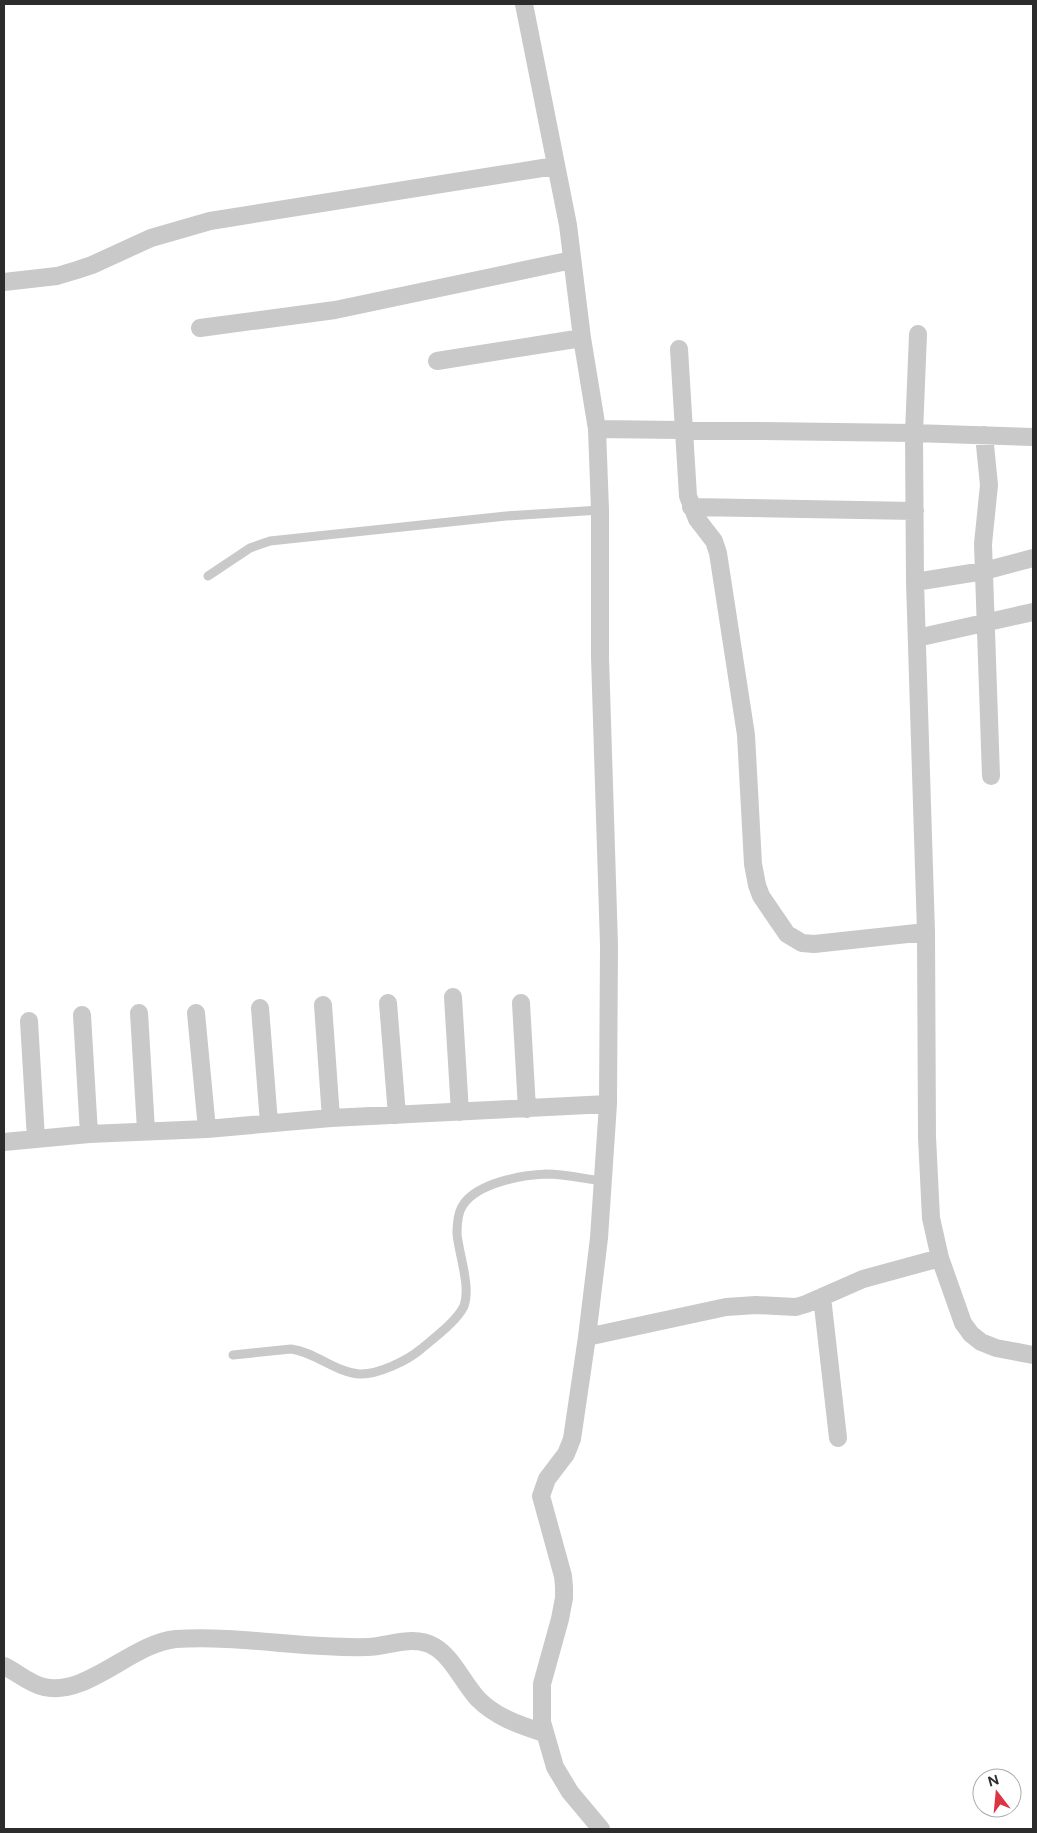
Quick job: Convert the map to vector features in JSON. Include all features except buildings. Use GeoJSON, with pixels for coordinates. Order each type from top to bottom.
{"type":"FeatureCollection","features":[{"type":"Feature","properties":{"kind":"street"},"geometry":{"type":"LineString","coordinates":[[524,4],[568,225],[582,338],[597,429],[600,510],[600,657],[609,946],[608,1104],[599,1238],[587,1337],[572,1439],[566,1454],[547,1479],[541,1496],[559,1560],[564,1598],[542,1684],[540,1704],[544,1733],[555,1767],[570,1792],[601,1829]]}},
{"type":"Feature","properties":{"kind":"street"},"geometry":{"type":"LineString","coordinates":[[4,282],[56,276],[77,270],[151,238],[210,221],[555,166]]}},
{"type":"Feature","properties":{"kind":"street"},"geometry":{"type":"LineString","coordinates":[[200,328],[335,310],[572,260]]}},
{"type":"Feature","properties":{"kind":"street"},"geometry":{"type":"LineString","coordinates":[[918,334],[914,433],[915,582],[926,932],[927,1146],[931,1218],[940,1258],[963,1323],[971,1334],[981,1342],[996,1348],[1033,1355]]}},
{"type":"Feature","properties":{"kind":"street"},"geometry":{"type":"LineString","coordinates":[[437,361],[582,338]]}},
{"type":"Feature","properties":{"kind":"street"},"geometry":{"type":"LineString","coordinates":[[679,349],[688,496],[697,519],[714,541],[718,553],[746,735],[753,864],[761,896],[787,934],[802,942],[814,944],[926,932]]}},
{"type":"Feature","properties":{"kind":"street"},"geometry":{"type":"LineString","coordinates":[[597,429],[914,433],[1033,437]]}},
{"type":"Feature","properties":{"kind":"street"},"geometry":{"type":"LineString","coordinates":[[984,435],[989,485],[984,532],[984,571],[991,776]]}},
{"type":"Feature","properties":{"kind":"street"},"geometry":{"type":"LineString","coordinates":[[691,506],[915,511]]}},
{"type":"Feature","properties":{"kind":"street"},"geometry":{"type":"LineString","coordinates":[[915,582],[984,571],[1033,558]]}},
{"type":"Feature","properties":{"kind":"street"},"geometry":{"type":"LineString","coordinates":[[917,638],[1033,612]]}},
{"type":"Feature","properties":{"kind":"street"},"geometry":{"type":"LineString","coordinates":[[453,997],[460,1112]]}},
{"type":"Feature","properties":{"kind":"street"},"geometry":{"type":"LineString","coordinates":[[388,1003],[397,1115]]}},
{"type":"Feature","properties":{"kind":"street"},"geometry":{"type":"LineString","coordinates":[[521,1003],[527,1109]]}},
{"type":"Feature","properties":{"kind":"street"},"geometry":{"type":"LineString","coordinates":[[323,1005],[331,1118]]}},
{"type":"Feature","properties":{"kind":"street"},"geometry":{"type":"LineString","coordinates":[[260,1008],[269,1123]]}},
{"type":"Feature","properties":{"kind":"street"},"geometry":{"type":"LineString","coordinates":[[196,1012],[207,1129]]}},
{"type":"Feature","properties":{"kind":"street"},"geometry":{"type":"LineString","coordinates":[[139,1013],[146,1130]]}},
{"type":"Feature","properties":{"kind":"street"},"geometry":{"type":"LineString","coordinates":[[82,1015],[89,1134]]}},
{"type":"Feature","properties":{"kind":"street"},"geometry":{"type":"LineString","coordinates":[[29,1020],[36,1140]]}},
{"type":"Feature","properties":{"kind":"street"},"geometry":{"type":"LineString","coordinates":[[4,1142],[146,1130],[207,1129],[331,1118],[608,1104]]}},
{"type":"Feature","properties":{"kind":"street"},"geometry":{"type":"LineString","coordinates":[[587,1337],[726,1307],[756,1305],[796,1307],[863,1279],[940,1258]]}},
{"type":"Feature","properties":{"kind":"street"},"geometry":{"type":"LineString","coordinates":[[822,1297],[838,1438]]}},
{"type":"Feature","properties":{"kind":"street"},"geometry":{"type":"LineString","coordinates":[[4,1666],[42,1687],[64,1688],[78,1684],[152,1645],[175,1640],[244,1639],[340,1647],[371,1646],[413,1640],[435,1647],[442,1653],[478,1699],[495,1713],[507,1720],[544,1733]]}},
{"type":"Feature","properties":{"kind":"lane"},"geometry":{"type":"LineString","coordinates":[[208,576],[250,548],[270,541],[506,516],[600,510]]}},
{"type":"Feature","properties":{"kind":"lane"},"geometry":{"type":"LineString","coordinates":[[233,1355],[291,1349],[301,1350],[357,1374],[367,1374],[391,1367],[416,1353],[457,1317],[463,1307],[466,1296],[457,1234],[458,1220],[462,1205],[472,1196],[492,1184],[515,1178],[547,1174],[603,1181]]}}]}
